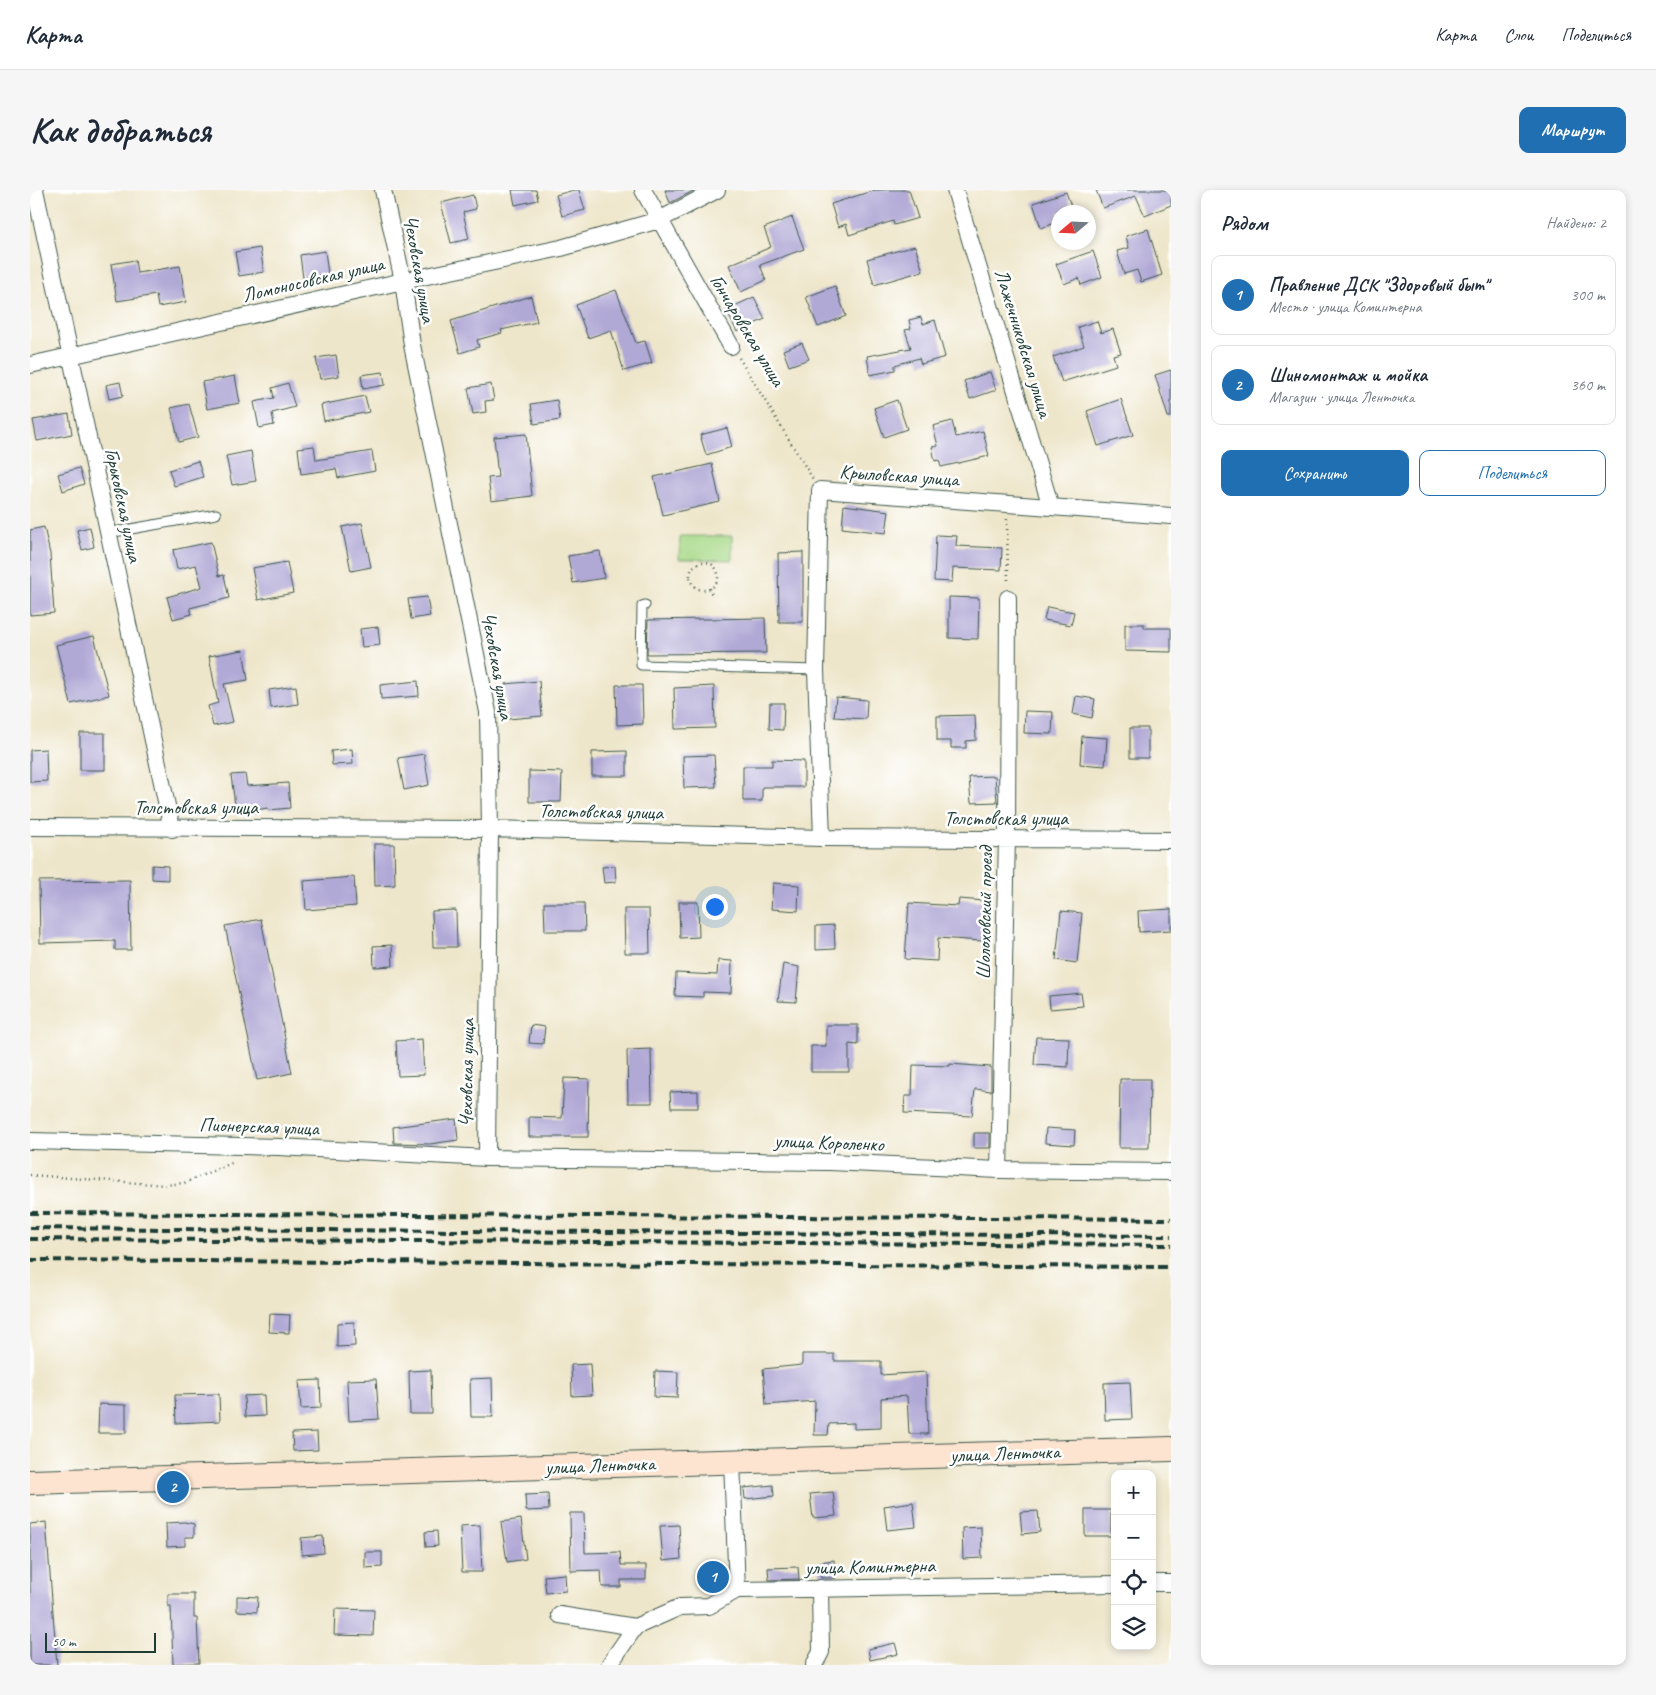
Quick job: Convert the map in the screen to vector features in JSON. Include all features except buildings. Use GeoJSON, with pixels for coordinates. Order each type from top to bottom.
{"type":"FeatureCollection","features":[{"type":"Feature","properties":{"kind":"main road","name":"улица Ленточка"},"geometry":{"type":"LineString","coordinates":[[30,1482],[1171,1449]]}},
{"type":"Feature","properties":{"kind":"street","name":"Горьковская улица"},"geometry":{"type":"LineString","coordinates":[[35,190],[172,829]]}},
{"type":"Feature","properties":{"kind":"street","name":"Чеховская улица"},"geometry":{"type":"LineString","coordinates":[[384,190],[403,281],[412,345],[488,712],[490,829],[487,1158]]}},
{"type":"Feature","properties":{"kind":"street","name":"Гончаровская улица"},"geometry":{"type":"LineString","coordinates":[[643,190],[731,346]]}},
{"type":"Feature","properties":{"kind":"street","name":"Ломоносовская улица"},"geometry":{"type":"LineString","coordinates":[[30,365],[403,281],[561,248],[660,220],[717,190]]}},
{"type":"Feature","properties":{"kind":"street","name":"Лажечниковская улица"},"geometry":{"type":"LineString","coordinates":[[955,190],[1051,507]]}},
{"type":"Feature","properties":{"kind":"street","name":"Крыловская улица"},"geometry":{"type":"LineString","coordinates":[[822,838],[816,670],[811,638],[820,490],[1171,516]]}},
{"type":"Feature","properties":{"kind":"street","name":"Шолоховский проезд"},"geometry":{"type":"LineString","coordinates":[[999,1170],[1007,839],[1008,598]]}},
{"type":"Feature","properties":{"kind":"street","name":"Толстовская улица"},"geometry":{"type":"LineString","coordinates":[[30,826],[172,829],[490,829],[822,838],[1171,840]]}},
{"type":"Feature","properties":{"kind":"street","name":"Пионерская улица"},"geometry":{"type":"LineString","coordinates":[[30,1141],[279,1147],[487,1158]]}},
{"type":"Feature","properties":{"kind":"street","name":"улица Короленко"},"geometry":{"type":"LineString","coordinates":[[487,1158],[820,1162],[999,1170],[1171,1172]]}},
{"type":"Feature","properties":{"kind":"street"},"geometry":{"type":"LineString","coordinates":[[732,1461],[736,1590]]}},
{"type":"Feature","properties":{"kind":"street"},"geometry":{"type":"LineString","coordinates":[[1156,1583],[1171,1583]]}},
{"type":"Feature","properties":{"kind":"street","name":"улица Коминтерна"},"geometry":{"type":"LineString","coordinates":[[635,1627],[680,1608],[709,1606],[736,1590],[1111,1584]]}},
{"type":"Feature","properties":{"kind":"street"},"geometry":{"type":"LineString","coordinates":[[814,1665],[821,1652],[820,1588]]}},
{"type":"Feature","properties":{"kind":"street"},"geometry":{"type":"LineString","coordinates":[[560,1615],[635,1627],[609,1665]]}},
{"type":"Feature","properties":{"kind":"lane"},"geometry":{"type":"LineString","coordinates":[[108,533],[216,514]]}},
{"type":"Feature","properties":{"kind":"lane"},"geometry":{"type":"LineString","coordinates":[[645,606],[642,606],[642,665],[816,670]]}},
{"type":"Feature","properties":{"kind":"path","name":"Гончаровская улица"},"geometry":{"type":"LineString","coordinates":[[731,346],[820,490]]}},
{"type":"Feature","properties":{"kind":"path"},"geometry":{"type":"LineString","coordinates":[[1007,505],[1008,598]]}},
{"type":"Feature","properties":{"kind":"path"},"geometry":{"type":"LineString","coordinates":[[708,561],[712,564],[717,573],[716,582],[710,588],[700,589],[695,586],[690,578],[693,566],[708,561]]}},
{"type":"Feature","properties":{"kind":"path"},"geometry":{"type":"LineString","coordinates":[[710,588],[712,596]]}},
{"type":"Feature","properties":{"kind":"path"},"geometry":{"type":"LineString","coordinates":[[30,1175],[165,1185],[184,1183],[236,1161]]}},
{"type":"Feature","properties":{"kind":"green space"},"geometry":{"type":"Polygon","coordinates":[[[680,536],[732,536],[732,560],[679,559],[680,536]]]}},
{"type":"Feature","properties":{"kind":"railway"},"geometry":{"type":"LineString","coordinates":[[30,1213],[1171,1219]]}},
{"type":"Feature","properties":{"kind":"railway"},"geometry":{"type":"LineString","coordinates":[[30,1228],[1171,1236]]}},
{"type":"Feature","properties":{"kind":"railway"},"geometry":{"type":"LineString","coordinates":[[30,1239],[1171,1245]]}},
{"type":"Feature","properties":{"kind":"railway"},"geometry":{"type":"LineString","coordinates":[[30,1260],[1171,1267]]}},
{"type":"Feature","properties":{"kind":"place","name":"Шиномонтаж и мойка"},"geometry":{"type":"Point","coordinates":[173,1487]}},
{"type":"Feature","properties":{"kind":"place","name":"Правление ДСК \"Здоровый быт\""},"geometry":{"type":"Point","coordinates":[713,1577]}}]}
